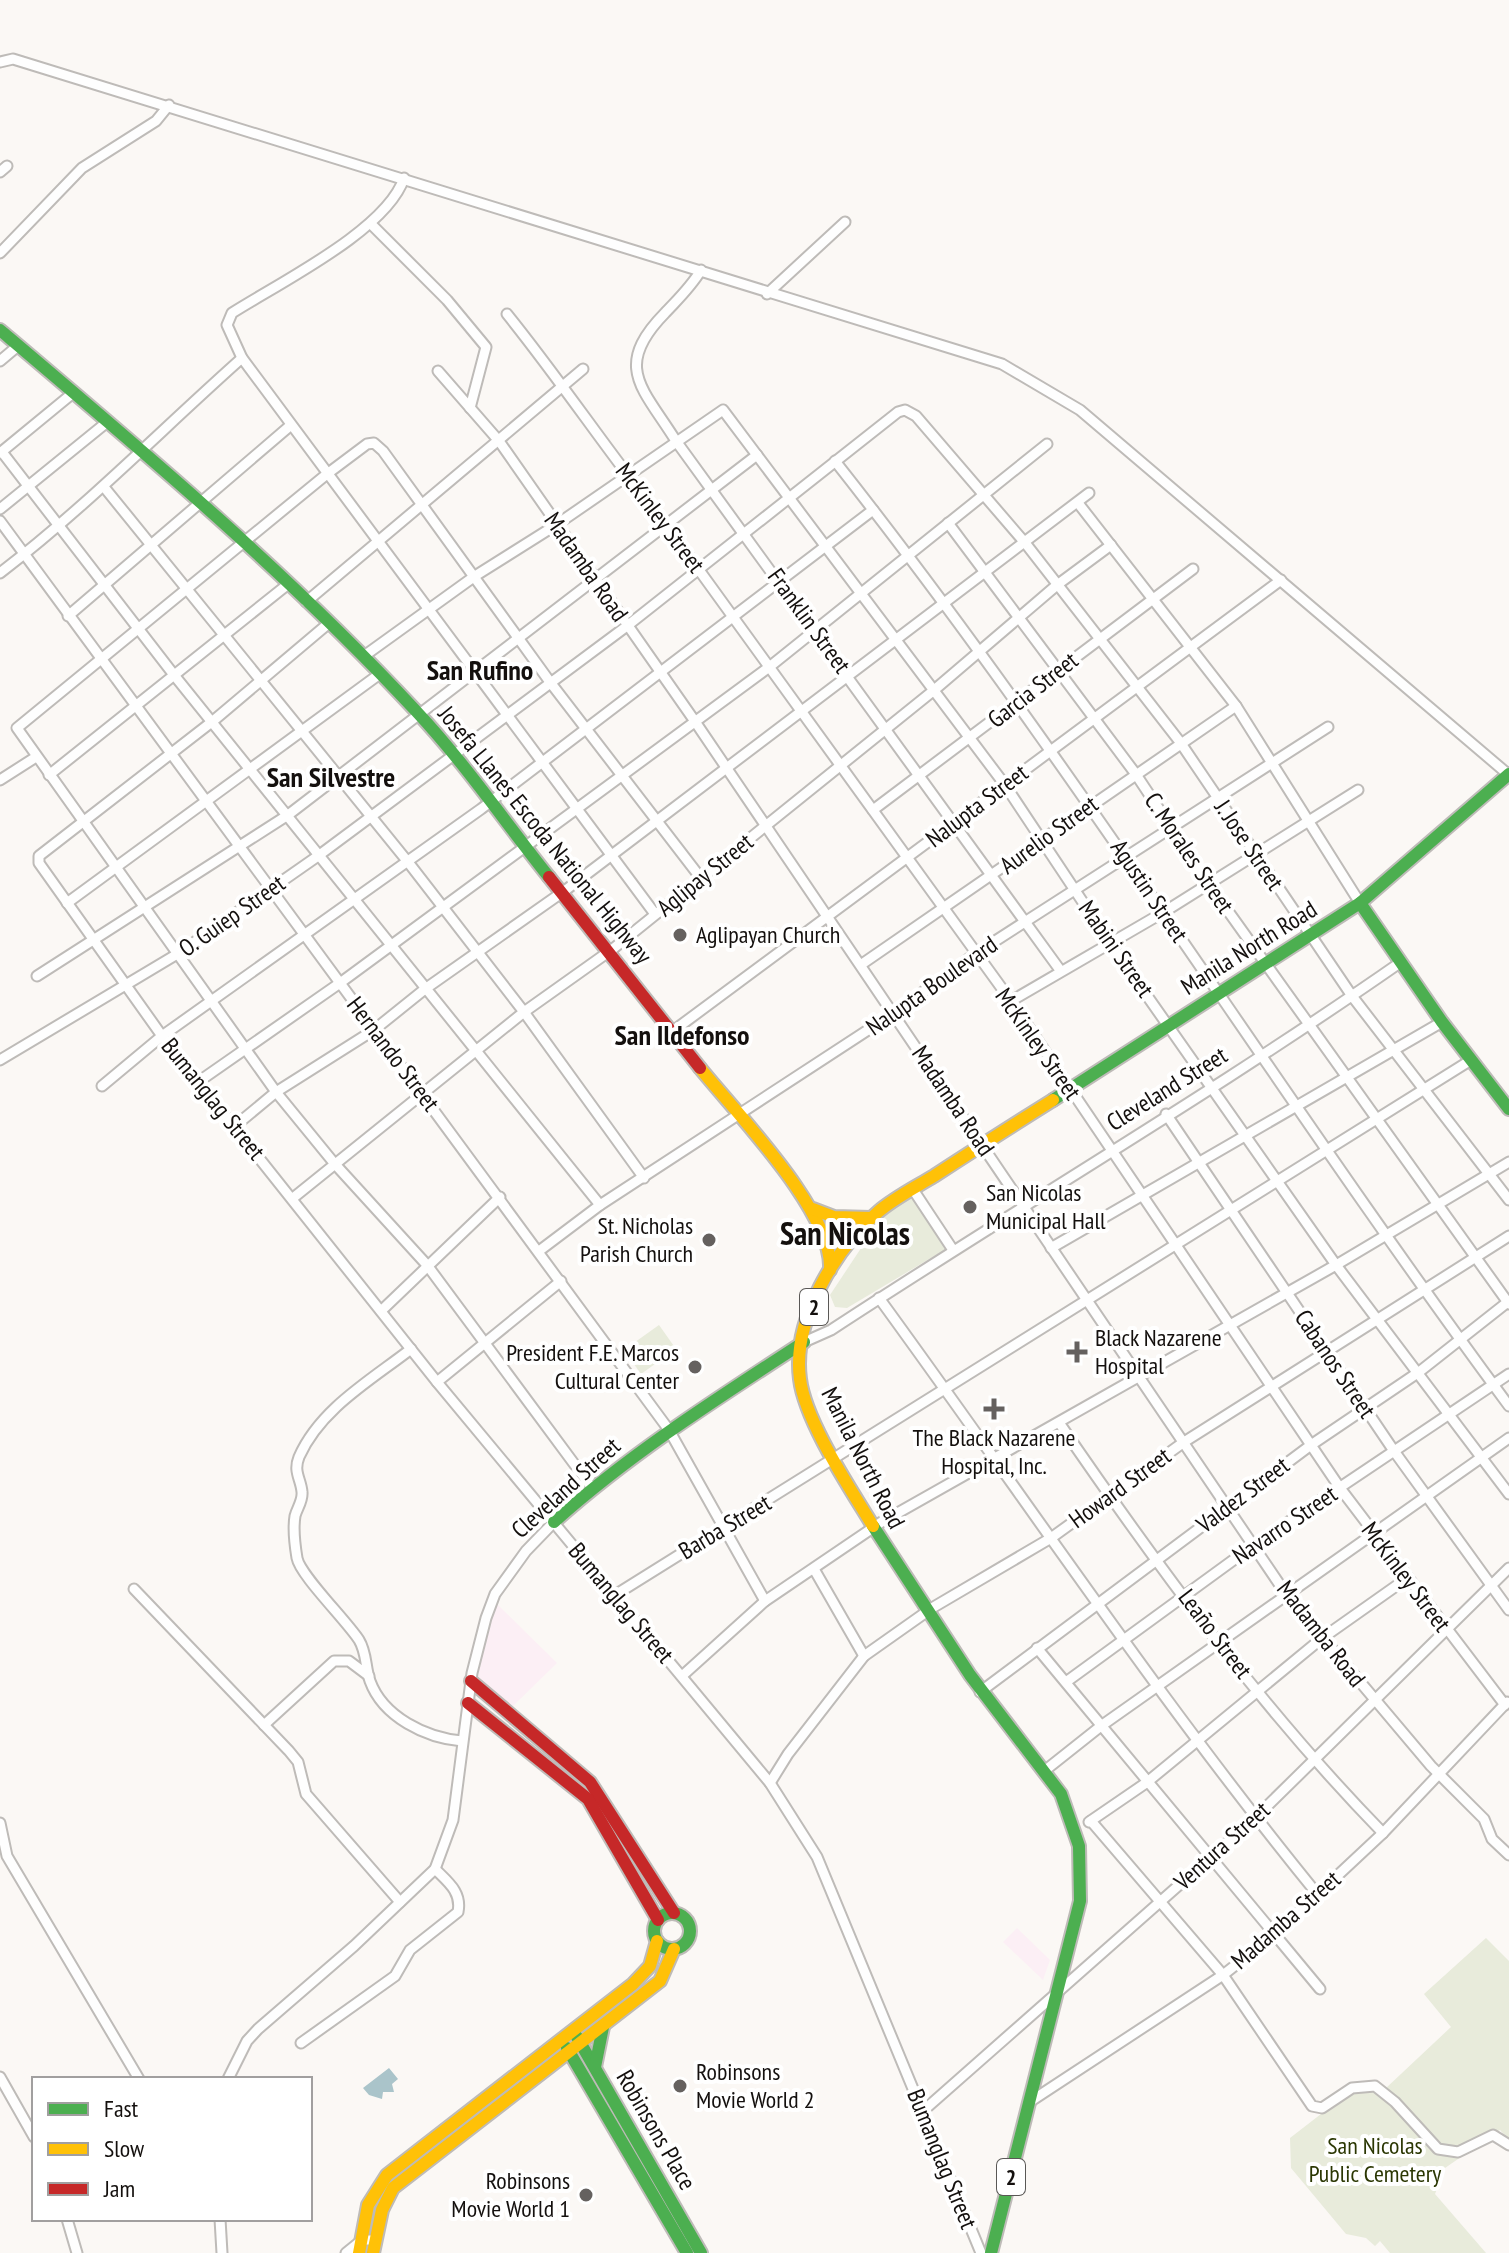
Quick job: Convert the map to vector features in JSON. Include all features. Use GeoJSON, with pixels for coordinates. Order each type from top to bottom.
{"type":"FeatureCollection","features":[{"type":"Feature","properties":{"kind":"main road","name":"Josefa Llanes Escoda National Highway"},"geometry":{"type":"LineString","coordinates":[[0,330],[200,503],[364,656],[419,714],[610,950],[809,1206],[831,1247],[829,1276]]}},
{"type":"Feature","properties":{"kind":"main road","name":"Manila North Road"},"geometry":{"type":"LineString","coordinates":[[991,2253],[1082,1889],[1075,1829],[1069,1808],[924,1614],[872,1528],[836,1459],[804,1396],[799,1366],[809,1317],[829,1276],[855,1235],[871,1218],[981,1142],[1360,903],[1509,775]]}},
{"type":"Feature","properties":{"kind":"main road"},"geometry":{"type":"LineString","coordinates":[[1360,903],[1442,1022],[1509,1109]]}},
{"type":"Feature","properties":{"kind":"main road"},"geometry":{"type":"LineString","coordinates":[[809,1206],[834,1217],[871,1218]]}},
{"type":"Feature","properties":{"kind":"main road","name":"Cleveland Street"},"geometry":{"type":"LineString","coordinates":[[554,1522],[592,1488],[669,1430],[804,1342]]}},
{"type":"Feature","properties":{"kind":"main road"},"geometry":{"type":"LineString","coordinates":[[374,2246],[382,2210],[393,2188],[660,1981],[674,1949],[685,1944],[691,1930],[682,1916],[674,1913],[590,1782],[471,1681]]}},
{"type":"Feature","properties":{"kind":"main road"},"geometry":{"type":"LineString","coordinates":[[360,2247],[368,2205],[387,2175],[641,1977],[650,1966],[657,1941],[654,1934],[658,1920],[588,1799],[468,1703]]}},
{"type":"Feature","properties":{"kind":"main road"},"geometry":{"type":"LineString","coordinates":[[658,1920],[674,1913]]}},
{"type":"Feature","properties":{"kind":"main road"},"geometry":{"type":"LineString","coordinates":[[657,1941],[674,1949]]}},
{"type":"Feature","properties":{"kind":"main road"},"geometry":{"type":"LineString","coordinates":[[595,2067],[603,2027]]}},
{"type":"Feature","properties":{"kind":"main road","name":"Robinsons Place"},"geometry":{"type":"LineString","coordinates":[[572,2030],[701,2253]]}},
{"type":"Feature","properties":{"kind":"main road","name":"Robinsons Place"},"geometry":{"type":"LineString","coordinates":[[560,2040],[570,2052],[687,2253]]}},
{"type":"Feature","properties":{"kind":"main road"},"geometry":{"type":"LineString","coordinates":[[551,2067],[581,2071]]}},
{"type":"Feature","properties":{"kind":"main road"},"geometry":{"type":"LineString","coordinates":[[479,2105],[488,2116]]}},
{"type":"Feature","properties":{"kind":"street"},"geometry":{"type":"LineString","coordinates":[[0,62],[13,59],[169,105],[1019,371],[1080,410],[1509,775]]}},
{"type":"Feature","properties":{"kind":"street"},"geometry":{"type":"LineString","coordinates":[[0,253],[82,168],[156,121],[169,105]]}},
{"type":"Feature","properties":{"kind":"street"},"geometry":{"type":"LineString","coordinates":[[404,178],[396,198],[371,224],[228,316],[227,325],[242,358],[655,914]]}},
{"type":"Feature","properties":{"kind":"street"},"geometry":{"type":"LineString","coordinates":[[767,294],[845,222]]}},
{"type":"Feature","properties":{"kind":"street"},"geometry":{"type":"LineString","coordinates":[[371,224],[447,300],[486,347],[470,408]]}},
{"type":"Feature","properties":{"kind":"street","name":"Franklin Street"},"geometry":{"type":"LineString","coordinates":[[701,270],[650,329],[635,356],[634,370],[676,441],[888,728],[1060,970]]}},
{"type":"Feature","properties":{"kind":"street","name":"McKinley Street"},"geometry":{"type":"LineString","coordinates":[[507,314],[566,387],[626,475],[665,523],[1011,1001],[1373,1534],[1444,1630],[1507,1702]]}},
{"type":"Feature","properties":{"kind":"street"},"geometry":{"type":"LineString","coordinates":[[0,361],[19,345]]}},
{"type":"Feature","properties":{"kind":"street"},"geometry":{"type":"LineString","coordinates":[[0,573],[104,487],[138,451],[242,358]]}},
{"type":"Feature","properties":{"kind":"street"},"geometry":{"type":"LineString","coordinates":[[306,602],[375,541],[566,387],[583,369]]}},
{"type":"Feature","properties":{"kind":"street","name":"Madamba Road"},"geometry":{"type":"LineString","coordinates":[[438,371],[499,441],[662,673],[1286,1594],[1374,1701],[1484,1819],[1492,1839],[1509,1855]]}},
{"type":"Feature","properties":{"kind":"street"},"geometry":{"type":"LineString","coordinates":[[73,393],[1,453],[318,856],[600,1205]]}},
{"type":"Feature","properties":{"kind":"street","name":"Mabini Street"},"geometry":{"type":"LineString","coordinates":[[676,441],[718,410],[726,412],[895,642],[1005,785],[1110,943],[1336,1265],[1509,1494]]}},
{"type":"Feature","properties":{"kind":"street","name":"J. Jose Street"},"geometry":{"type":"LineString","coordinates":[[835,461],[898,412],[910,411],[1026,544],[1180,742],[1352,996],[1509,1200]]}},
{"type":"Feature","properties":{"kind":"street"},"geometry":{"type":"LineString","coordinates":[[0,509],[106,423]]}},
{"type":"Feature","properties":{"kind":"street"},"geometry":{"type":"LineString","coordinates":[[68,616],[291,425]]}},
{"type":"Feature","properties":{"kind":"street"},"geometry":{"type":"LineString","coordinates":[[364,656],[475,576],[556,525],[676,441]]}},
{"type":"Feature","properties":{"kind":"street"},"geometry":{"type":"LineString","coordinates":[[592,1488],[487,1341],[427,1265],[334,1163],[276,1092],[17,727],[100,657],[244,545],[327,474],[374,443],[422,504],[619,775],[658,820],[700,877]]}},
{"type":"Feature","properties":{"kind":"street"},"geometry":{"type":"LineString","coordinates":[[198,1082],[340,983],[390,943],[816,632],[1047,444]]}},
{"type":"Feature","properties":{"kind":"street"},"geometry":{"type":"LineString","coordinates":[[37,976],[240,849],[288,815],[517,636],[757,455]]}},
{"type":"Feature","properties":{"kind":"street","name":"O. Guiep Street"},"geometry":{"type":"LineString","coordinates":[[0,1060],[124,988],[271,890],[627,626],[747,534],[835,461]]}},
{"type":"Feature","properties":{"kind":"street","name":"Agustin Street"},"geometry":{"type":"LineString","coordinates":[[835,461],[945,604],[978,654],[1090,805],[1263,1056],[1325,1152],[1457,1340],[1509,1406]]}},
{"type":"Feature","properties":{"kind":"street"},"geometry":{"type":"LineString","coordinates":[[104,487],[305,730],[524,1012],[644,1178]]}},
{"type":"Feature","properties":{"kind":"street"},"geometry":{"type":"LineString","coordinates":[[235,1126],[276,1092],[374,1030],[425,989],[728,770],[1089,493]]}},
{"type":"Feature","properties":{"kind":"street"},"geometry":{"type":"LineString","coordinates":[[1078,503],[1236,706],[1360,903]]}},
{"type":"Feature","properties":{"kind":"street"},"geometry":{"type":"LineString","coordinates":[[102,1086],[162,1036],[306,937],[490,802],[873,510]]}},
{"type":"Feature","properties":{"kind":"street","name":"Hernando Street"},"geometry":{"type":"LineString","coordinates":[[0,521],[669,1430],[765,1601]]}},
{"type":"Feature","properties":{"kind":"street","name":"C. Morales Street"},"geometry":{"type":"LineString","coordinates":[[948,523],[1135,773],[1208,883],[1509,1302]]}},
{"type":"Feature","properties":{"kind":"street","name":"Aglipay Street"},"geometry":{"type":"LineString","coordinates":[[293,1198],[524,1012],[610,950],[888,728],[978,654],[1018,616],[1111,545]]}},
{"type":"Feature","properties":{"kind":"street","name":"Garcia Street"},"geometry":{"type":"LineString","coordinates":[[873,810],[1193,569]]}},
{"type":"Feature","properties":{"kind":"street","name":"Nalupta Street"},"geometry":{"type":"LineString","coordinates":[[673,1031],[1281,580]]}},
{"type":"Feature","properties":{"kind":"street"},"geometry":{"type":"LineString","coordinates":[[49,775],[287,585]]}},
{"type":"Feature","properties":{"kind":"street"},"geometry":{"type":"LineString","coordinates":[[84,824],[329,623]]}},
{"type":"Feature","properties":{"kind":"street"},"geometry":{"type":"LineString","coordinates":[[67,903],[381,673]]}},
{"type":"Feature","properties":{"kind":"street","name":"Aurelio Street"},"geometry":{"type":"LineString","coordinates":[[862,964],[1236,706]]}},
{"type":"Feature","properties":{"kind":"street","name":"Nalupta Boulevard"},"geometry":{"type":"LineString","coordinates":[[539,1251],[600,1205],[894,1013],[975,954],[1076,892],[1328,727]]}},
{"type":"Feature","properties":{"kind":"street"},"geometry":{"type":"LineString","coordinates":[[0,780],[36,757]]}},
{"type":"Feature","properties":{"kind":"street"},"geometry":{"type":"LineString","coordinates":[[1011,1001],[1164,912],[1358,790]]}},
{"type":"Feature","properties":{"kind":"street","name":"Bumanglag Street"},"geometry":{"type":"LineString","coordinates":[[84,824],[39,856],[39,863],[124,988],[437,1382],[770,1783],[817,1857],[981,2253]]}},
{"type":"Feature","properties":{"kind":"street","name":"Cleveland Street"},"geometry":{"type":"LineString","coordinates":[[804,1342],[831,1330],[1166,1114],[1263,1056],[1401,962]]}},
{"type":"Feature","properties":{"kind":"street"},"geometry":{"type":"LineString","coordinates":[[1051,1248],[1442,1022]]}},
{"type":"Feature","properties":{"kind":"street","name":"Barba Street"},"geometry":{"type":"LineString","coordinates":[[615,1595],[947,1391],[1471,1060]]}},
{"type":"Feature","properties":{"kind":"street","name":"Cabanos Street"},"geometry":{"type":"LineString","coordinates":[[1166,1114],[1394,1451],[1509,1610]]}},
{"type":"Feature","properties":{"kind":"street"},"geometry":{"type":"LineString","coordinates":[[682,1676],[765,1601],[872,1528],[1231,1326],[1509,1162]]}},
{"type":"Feature","properties":{"kind":"street"},"geometry":{"type":"LineString","coordinates":[[912,1188],[953,1250]]}},
{"type":"Feature","properties":{"kind":"street"},"geometry":{"type":"LineString","coordinates":[[381,1311],[500,1197]]}},
{"type":"Feature","properties":{"kind":"street","name":"Howard Street"},"geometry":{"type":"LineString","coordinates":[[770,1783],[788,1754],[864,1656],[924,1614],[1051,1538],[1184,1442],[1509,1236]]}},
{"type":"Feature","properties":{"kind":"street"},"geometry":{"type":"LineString","coordinates":[[437,1382],[561,1281]]}},
{"type":"Feature","properties":{"kind":"street"},"geometry":{"type":"LineString","coordinates":[[879,1298],[1095,1603],[1255,1818],[1318,1895]]}},
{"type":"Feature","properties":{"kind":"street","name":"Valdez Street"},"geometry":{"type":"LineString","coordinates":[[980,1692],[1095,1603],[1311,1445],[1419,1372],[1509,1302]]}},
{"type":"Feature","properties":{"kind":"street"},"geometry":{"type":"LineString","coordinates":[[411,1349],[323,1419],[304,1448],[296,1471],[302,1493],[294,1519],[299,1564],[357,1639],[364,1652],[369,1676],[383,1702],[409,1723],[440,1740],[462,1741]]}},
{"type":"Feature","properties":{"kind":"street","name":"Navarro Street"},"geometry":{"type":"LineString","coordinates":[[1066,1682],[1254,1545],[1509,1374]]}},
{"type":"Feature","properties":{"kind":"street","name":"Leaño Street"},"geometry":{"type":"LineString","coordinates":[[1060,1424],[1157,1560],[1312,1760],[1383,1833]]}},
{"type":"Feature","properties":{"kind":"street"},"geometry":{"type":"LineString","coordinates":[[1043,1772],[1101,1726],[1509,1438]]}},
{"type":"Feature","properties":{"kind":"street","name":"Cleveland Street"},"geometry":{"type":"LineString","coordinates":[[435,1869],[453,1820],[471,1681],[495,1594],[526,1551],[554,1522]]}},
{"type":"Feature","properties":{"kind":"street","name":"Ventura Street"},"geometry":{"type":"LineString","coordinates":[[923,2111],[1255,1818],[1509,1568]]}},
{"type":"Feature","properties":{"kind":"street"},"geometry":{"type":"LineString","coordinates":[[814,1569],[864,1656]]}},
{"type":"Feature","properties":{"kind":"street"},"geometry":{"type":"LineString","coordinates":[[1075,1829],[1146,1783],[1321,1639],[1406,1579]]}},
{"type":"Feature","properties":{"kind":"street"},"geometry":{"type":"LineString","coordinates":[[134,1589],[298,1762],[311,1800],[400,1902]]}},
{"type":"Feature","properties":{"kind":"street"},"geometry":{"type":"LineString","coordinates":[[1037,1648],[1320,1989]]}},
{"type":"Feature","properties":{"kind":"street"},"geometry":{"type":"LineString","coordinates":[[264,1725],[334,1661],[349,1661],[369,1676]]}},
{"type":"Feature","properties":{"kind":"street","name":"Madamba Street"},"geometry":{"type":"LineString","coordinates":[[1031,2101],[1223,1975],[1275,1934],[1383,1833],[1507,1702]]}},
{"type":"Feature","properties":{"kind":"street"},"geometry":{"type":"LineString","coordinates":[[1091,1821],[1223,1975],[1312,2106],[1322,2108],[1352,2088],[1375,2086],[1395,2102],[1438,2149],[1458,2152],[1493,2135],[1509,2145]]}},
{"type":"Feature","properties":{"kind":"street"},"geometry":{"type":"LineString","coordinates":[[0,1823],[7,1856],[138,2077]]}},
{"type":"Feature","properties":{"kind":"street"},"geometry":{"type":"LineString","coordinates":[[229,2077],[247,2041],[258,2029],[435,1869],[454,1888],[459,1900],[458,1912],[410,1950],[395,1976],[301,2043]]}},
{"type":"Feature","properties":{"kind":"street"},"geometry":{"type":"LineString","coordinates":[[0,2077],[32,2133]]}},
{"type":"Feature","properties":{"kind":"street"},"geometry":{"type":"LineString","coordinates":[[68,2221],[77,2253]]}},
{"type":"Feature","properties":{"kind":"street"},"geometry":{"type":"LineString","coordinates":[[220,2221],[222,2253]]}},
{"type":"Feature","properties":{"kind":"street"},"geometry":{"type":"LineString","coordinates":[[346,2253],[360,2247],[374,2246]]}},
{"type":"Feature","properties":{"kind":"shaded area"},"geometry":{"type":"Polygon","coordinates":[[[494,1601],[557,1663],[511,1708],[478,1676],[494,1601]]]}},
{"type":"Feature","properties":{"kind":"shaded area"},"geometry":{"type":"Polygon","coordinates":[[[1017,1928],[1050,1960],[1043,1980],[1003,1942],[1017,1928]]]}},
{"type":"Feature","properties":{"kind":"green space"},"geometry":{"type":"Polygon","coordinates":[[[912,1195],[946,1249],[847,1308],[835,1307],[830,1295],[881,1218],[912,1195]]]}},
{"type":"Feature","properties":{"kind":"green space"},"geometry":{"type":"Polygon","coordinates":[[[659,1325],[676,1349],[641,1374],[624,1350],[659,1325]]]}},
{"type":"Feature","properties":{"kind":"green space","name":"San Nicolas Public Cemetery"},"geometry":{"type":"Polygon","coordinates":[[[1486,1938],[1509,1961],[1509,2140],[1500,2130],[1445,2168],[1435,2194],[1486,2253],[1390,2253],[1380,2241],[1375,2246],[1366,2238],[1346,2234],[1291,2168],[1290,2138],[1352,2090],[1385,2089],[1451,2027],[1424,1994],[1486,1938]]]}},
{"type":"Feature","properties":{"kind":"water"},"geometry":{"type":"Polygon","coordinates":[[[389,2068],[398,2079],[392,2084],[394,2092],[383,2092],[382,2099],[369,2095],[363,2088],[389,2068]]]}},
{"type":"Feature","properties":{"kind":"traffic: fast"},"geometry":{"type":"LineString","coordinates":[[0,330],[214,514],[317,610],[451,751],[549,877]]}},
{"type":"Feature","properties":{"kind":"traffic: fast"},"geometry":{"type":"LineString","coordinates":[[1053,1100],[1360,903],[1509,774]]}},
{"type":"Feature","properties":{"kind":"traffic: fast"},"geometry":{"type":"LineString","coordinates":[[1360,903],[1442,1022],[1509,1109]]}},
{"type":"Feature","properties":{"kind":"traffic: fast"},"geometry":{"type":"LineString","coordinates":[[554,1522],[644,1449],[804,1342]]}},
{"type":"Feature","properties":{"kind":"traffic: fast"},"geometry":{"type":"LineString","coordinates":[[873,1526],[970,1675],[1061,1794],[1079,1846],[1080,1901],[991,2253]]}},
{"type":"Feature","properties":{"kind":"traffic: fast"},"geometry":{"type":"LineString","coordinates":[[672,1913],[685,1918],[690,1931],[685,1944],[672,1949],[659,1944],[654,1931],[659,1918],[672,1913]]}},
{"type":"Feature","properties":{"kind":"traffic: fast"},"geometry":{"type":"LineString","coordinates":[[595,2067],[603,2027]]}},
{"type":"Feature","properties":{"kind":"traffic: fast"},"geometry":{"type":"LineString","coordinates":[[577,2037],[701,2253]]}},
{"type":"Feature","properties":{"kind":"traffic: fast"},"geometry":{"type":"LineString","coordinates":[[567,2048],[687,2253]]}},
{"type":"Feature","properties":{"kind":"traffic: slow"},"geometry":{"type":"LineString","coordinates":[[700,1068],[800,1193],[817,1221],[827,1247],[830,1270]]}},
{"type":"Feature","properties":{"kind":"traffic: slow"},"geometry":{"type":"LineString","coordinates":[[873,1526],[819,1434],[804,1396],[799,1356],[810,1310],[832,1266],[862,1227],[878,1212],[1053,1100]]}},
{"type":"Feature","properties":{"kind":"traffic: slow"},"geometry":{"type":"LineString","coordinates":[[813,1209],[834,1217],[871,1218]]}},
{"type":"Feature","properties":{"kind":"traffic: slow"},"geometry":{"type":"LineString","coordinates":[[359,2253],[368,2205],[387,2175],[633,1984],[650,1966],[657,1941]]}},
{"type":"Feature","properties":{"kind":"traffic: slow"},"geometry":{"type":"LineString","coordinates":[[373,2253],[382,2210],[393,2188],[660,1981],[674,1949]]}},
{"type":"Feature","properties":{"kind":"traffic: jam"},"geometry":{"type":"LineString","coordinates":[[549,877],[700,1068]]}},
{"type":"Feature","properties":{"kind":"traffic: jam"},"geometry":{"type":"LineString","coordinates":[[471,1681],[590,1782],[674,1913]]}},
{"type":"Feature","properties":{"kind":"traffic: jam"},"geometry":{"type":"LineString","coordinates":[[468,1703],[588,1799],[658,1920]]}},
{"type":"Feature","properties":{"kind":"place","name":"Aglipayan Church"},"geometry":{"type":"Point","coordinates":[680,935]}},
{"type":"Feature","properties":{"kind":"place","name":"San Nicolas Municipal Hall"},"geometry":{"type":"Point","coordinates":[970,1207]}},
{"type":"Feature","properties":{"kind":"place","name":"St. Nicholas Parish Church"},"geometry":{"type":"Point","coordinates":[709,1240]}},
{"type":"Feature","properties":{"kind":"place","name":"Black Nazarene Hospital"},"geometry":{"type":"Point","coordinates":[1077,1352]}},
{"type":"Feature","properties":{"kind":"place","name":"President F.E. Marcos Cultural Center"},"geometry":{"type":"Point","coordinates":[695,1367]}},
{"type":"Feature","properties":{"kind":"place","name":"The Black Nazarene Hospital, Inc."},"geometry":{"type":"Point","coordinates":[994,1409]}},
{"type":"Feature","properties":{"kind":"place","name":"Robinsons Movie World 2"},"geometry":{"type":"Point","coordinates":[680,2086]}},
{"type":"Feature","properties":{"kind":"place","name":"Robinsons Movie World 1"},"geometry":{"type":"Point","coordinates":[586,2195]}},
{"type":"Feature","properties":{"kind":"district","name":"San Rufino"},"geometry":{"type":"Point","coordinates":[480,670]}},
{"type":"Feature","properties":{"kind":"district","name":"San Silvestre"},"geometry":{"type":"Point","coordinates":[331,777]}},
{"type":"Feature","properties":{"kind":"district","name":"San Ildefonso"},"geometry":{"type":"Point","coordinates":[682,1035]}},
{"type":"Feature","properties":{"kind":"district","name":"San Nicolas"},"geometry":{"type":"Point","coordinates":[845,1234]}}]}
